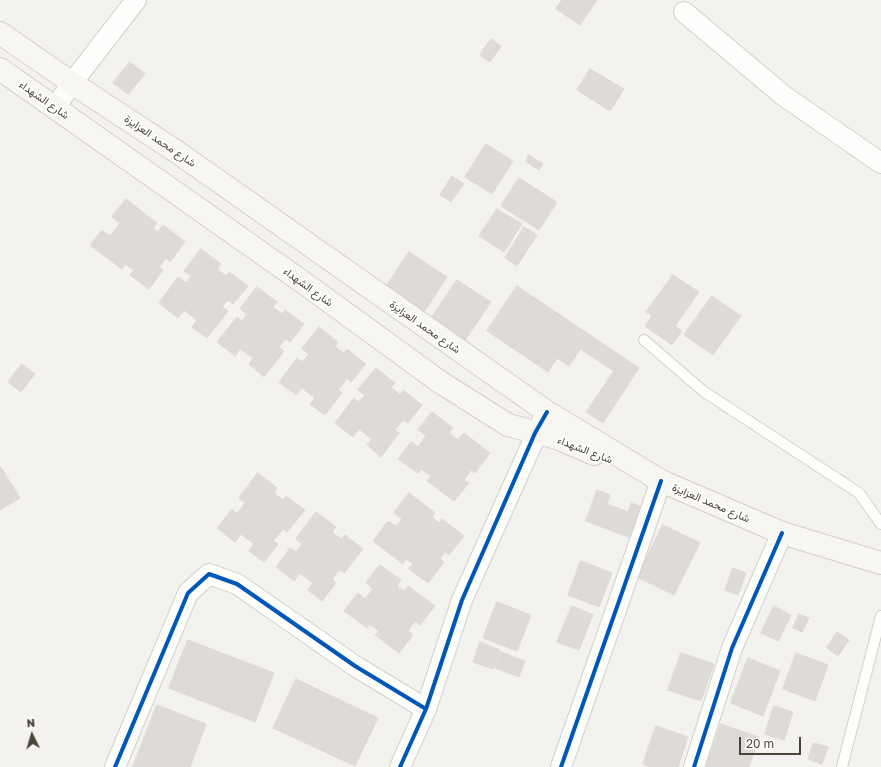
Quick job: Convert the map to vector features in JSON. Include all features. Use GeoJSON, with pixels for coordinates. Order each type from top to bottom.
{"type":"FeatureCollection","features":[{"type":"Feature","properties":{"kind":"main road","name":"شارع محمد العزايزة"},"geometry":{"type":"LineString","coordinates":[[0,33],[72,83],[177,152],[547,412],[636,466],[661,481],[782,533],[881,563]]}},
{"type":"Feature","properties":{"kind":"main road","name":"شارع الشهداء"},"geometry":{"type":"LineString","coordinates":[[0,69],[304,283],[440,382],[508,425],[557,438],[609,460],[636,466]]}},
{"type":"Feature","properties":{"kind":"street"},"geometry":{"type":"LineString","coordinates":[[55,108],[72,83],[136,0]]}},
{"type":"Feature","properties":{"kind":"street"},"geometry":{"type":"LineString","coordinates":[[684,12],[784,96],[881,163]]}},
{"type":"Feature","properties":{"kind":"street"},"geometry":{"type":"LineString","coordinates":[[400,767],[426,709],[462,600],[535,433],[547,412]]}},
{"type":"Feature","properties":{"kind":"street"},"geometry":{"type":"LineString","coordinates":[[561,767],[661,481]]}},
{"type":"Feature","properties":{"kind":"street"},"geometry":{"type":"LineString","coordinates":[[694,767],[732,648],[782,533]]}},
{"type":"Feature","properties":{"kind":"street"},"geometry":{"type":"LineString","coordinates":[[115,767],[188,593],[209,574],[237,584],[356,666],[426,709]]}},
{"type":"Feature","properties":{"kind":"lane"},"geometry":{"type":"LineString","coordinates":[[644,340],[703,391],[859,494],[881,524]]}},
{"type":"Feature","properties":{"kind":"lane"},"geometry":{"type":"LineString","coordinates":[[842,767],[881,616]]}},
{"type":"Feature","properties":{"kind":"building"},"geometry":{"type":"Polygon","coordinates":[[[562,0],[597,0],[580,25],[556,9],[562,0]]]}},
{"type":"Feature","properties":{"kind":"building"},"geometry":{"type":"Polygon","coordinates":[[[491,39],[501,46],[490,62],[480,55],[491,39]]]}},
{"type":"Feature","properties":{"kind":"building"},"geometry":{"type":"Polygon","coordinates":[[[130,62],[145,74],[128,94],[113,83],[130,62]]]}},
{"type":"Feature","properties":{"kind":"building"},"geometry":{"type":"Polygon","coordinates":[[[590,69],[624,89],[610,111],[577,90],[590,69]]]}},
{"type":"Feature","properties":{"kind":"building"},"geometry":{"type":"Polygon","coordinates":[[[486,144],[513,161],[492,194],[465,177],[486,144]]]}},
{"type":"Feature","properties":{"kind":"building"},"geometry":{"type":"Polygon","coordinates":[[[529,155],[543,164],[539,170],[526,162],[529,155]]]}},
{"type":"Feature","properties":{"kind":"building"},"geometry":{"type":"Polygon","coordinates":[[[452,176],[464,184],[451,202],[440,195],[452,176]]]}},
{"type":"Feature","properties":{"kind":"building"},"geometry":{"type":"Polygon","coordinates":[[[519,178],[557,202],[539,230],[501,206],[519,178]]]}},
{"type":"Feature","properties":{"kind":"building"},"geometry":{"type":"Polygon","coordinates":[[[126,199],[157,223],[153,228],[158,232],[163,225],[185,242],[170,262],[166,258],[159,267],[163,270],[149,289],[130,275],[134,270],[125,264],[122,269],[90,245],[102,230],[110,236],[120,223],[112,217],[126,199]]]}},
{"type":"Feature","properties":{"kind":"building"},"geometry":{"type":"Polygon","coordinates":[[[497,209],[522,224],[504,252],[479,236],[497,209]]]}},
{"type":"Feature","properties":{"kind":"building"},"geometry":{"type":"Polygon","coordinates":[[[524,227],[537,235],[517,266],[505,258],[524,227]]]}},
{"type":"Feature","properties":{"kind":"building"},"geometry":{"type":"Polygon","coordinates":[[[201,249],[221,264],[217,269],[226,276],[229,272],[248,286],[233,304],[228,300],[222,307],[228,311],[207,338],[192,327],[197,320],[184,310],[178,318],[159,303],[178,277],[186,283],[191,276],[184,271],[201,249]]]}},
{"type":"Feature","properties":{"kind":"building"},"geometry":{"type":"Polygon","coordinates":[[[409,252],[447,277],[422,315],[384,290],[409,252]]]}},
{"type":"Feature","properties":{"kind":"building"},"geometry":{"type":"Polygon","coordinates":[[[673,275],[699,292],[675,326],[682,331],[672,345],[645,326],[652,316],[646,312],[673,275]]]}},
{"type":"Feature","properties":{"kind":"building"},"geometry":{"type":"Polygon","coordinates":[[[457,280],[491,302],[464,342],[430,320],[457,280]]]}},
{"type":"Feature","properties":{"kind":"building"},"geometry":{"type":"Polygon","coordinates":[[[517,286],[590,335],[569,366],[557,358],[548,372],[487,331],[517,286]]]}},
{"type":"Feature","properties":{"kind":"building"},"geometry":{"type":"Polygon","coordinates":[[[257,287],[277,302],[273,307],[282,314],[285,310],[304,324],[290,342],[285,339],[279,347],[284,351],[264,377],[249,364],[253,358],[240,349],[235,356],[217,342],[237,317],[242,321],[247,314],[240,309],[257,287]]]}},
{"type":"Feature","properties":{"kind":"building"},"geometry":{"type":"Polygon","coordinates":[[[712,296],[741,316],[713,355],[684,335],[712,296]]]}},
{"type":"Feature","properties":{"kind":"building"},"geometry":{"type":"Polygon","coordinates":[[[319,327],[338,342],[335,347],[344,353],[347,349],[366,364],[351,382],[347,378],[338,390],[342,393],[325,415],[310,404],[315,398],[302,388],[296,395],[279,382],[297,358],[302,362],[309,354],[302,349],[319,327]]]}},
{"type":"Feature","properties":{"kind":"building"},"geometry":{"type":"Polygon","coordinates":[[[590,335],[639,368],[603,423],[586,412],[614,371],[580,349],[590,335]]]}},
{"type":"Feature","properties":{"kind":"building"},"geometry":{"type":"Polygon","coordinates":[[[22,364],[35,374],[21,392],[8,382],[22,364]]]}},
{"type":"Feature","properties":{"kind":"building"},"geometry":{"type":"Polygon","coordinates":[[[376,368],[395,383],[391,387],[400,395],[403,390],[422,405],[408,423],[403,420],[395,430],[399,433],[381,457],[367,445],[372,439],[359,429],[353,437],[335,423],[354,398],[359,402],[365,395],[358,390],[376,368]]]}},
{"type":"Feature","properties":{"kind":"building"},"geometry":{"type":"Polygon","coordinates":[[[432,412],[453,428],[449,433],[458,440],[464,433],[490,453],[475,473],[471,470],[464,480],[469,483],[454,501],[427,481],[431,476],[421,469],[418,473],[398,459],[411,442],[418,447],[426,436],[418,430],[432,412]]]}},
{"type":"Feature","properties":{"kind":"building"},"geometry":{"type":"Polygon","coordinates":[[[0,466],[20,498],[0,510],[0,466]]]}},
{"type":"Feature","properties":{"kind":"building"},"geometry":{"type":"Polygon","coordinates":[[[258,473],[277,488],[274,493],[283,500],[286,496],[305,510],[287,532],[283,529],[273,541],[278,544],[264,562],[249,551],[254,544],[241,534],[235,542],[217,528],[232,509],[237,514],[245,503],[239,498],[258,473]]]}},
{"type":"Feature","properties":{"kind":"building"},"geometry":{"type":"Polygon","coordinates":[[[597,490],[610,495],[607,504],[628,512],[631,503],[645,508],[633,539],[586,521],[597,490]]]}},
{"type":"Feature","properties":{"kind":"building"},"geometry":{"type":"Polygon","coordinates":[[[409,493],[435,513],[432,517],[439,523],[442,519],[464,536],[449,555],[445,552],[440,559],[444,562],[428,583],[409,569],[413,564],[406,559],[403,564],[373,541],[388,521],[396,526],[402,519],[394,513],[409,493]]]}},
{"type":"Feature","properties":{"kind":"building"},"geometry":{"type":"Polygon","coordinates":[[[316,512],[336,527],[332,532],[341,539],[345,535],[363,549],[344,573],[340,570],[332,579],[336,583],[322,601],[308,590],[313,583],[300,573],[294,581],[276,567],[290,548],[296,552],[302,544],[296,539],[316,512]]]}},
{"type":"Feature","properties":{"kind":"building"},"geometry":{"type":"Polygon","coordinates":[[[663,525],[700,543],[674,595],[637,577],[663,525]]]}},
{"type":"Feature","properties":{"kind":"building"},"geometry":{"type":"Polygon","coordinates":[[[581,561],[612,573],[599,607],[568,595],[581,561]]]}},
{"type":"Feature","properties":{"kind":"building"},"geometry":{"type":"Polygon","coordinates":[[[380,565],[401,580],[397,586],[404,591],[408,586],[435,606],[420,625],[415,621],[408,631],[413,635],[399,653],[375,635],[379,631],[370,624],[367,628],[344,611],[358,593],[365,599],[373,589],[366,583],[380,565]]]}},
{"type":"Feature","properties":{"kind":"building"},"geometry":{"type":"Polygon","coordinates":[[[733,568],[746,573],[738,595],[725,590],[733,568]]]}},
{"type":"Feature","properties":{"kind":"building"},"geometry":{"type":"Polygon","coordinates":[[[497,602],[531,615],[517,651],[483,638],[497,602]]]}},
{"type":"Feature","properties":{"kind":"building"},"geometry":{"type":"Polygon","coordinates":[[[572,606],[593,615],[579,650],[557,642],[572,606]]]}},
{"type":"Feature","properties":{"kind":"building"},"geometry":{"type":"Polygon","coordinates":[[[774,606],[791,615],[778,641],[761,633],[774,606]]]}},
{"type":"Feature","properties":{"kind":"building"},"geometry":{"type":"Polygon","coordinates":[[[799,614],[809,618],[802,632],[793,628],[799,614]]]}},
{"type":"Feature","properties":{"kind":"building"},"geometry":{"type":"Polygon","coordinates":[[[837,632],[849,640],[838,656],[827,648],[837,632]]]}},
{"type":"Feature","properties":{"kind":"building"},"geometry":{"type":"Polygon","coordinates":[[[188,640],[274,673],[255,722],[169,688],[188,640]]]}},
{"type":"Feature","properties":{"kind":"building"},"geometry":{"type":"Polygon","coordinates":[[[480,642],[500,650],[493,669],[473,662],[480,642]]]}},
{"type":"Feature","properties":{"kind":"building"},"geometry":{"type":"Polygon","coordinates":[[[501,652],[525,661],[519,677],[495,668],[501,652]]]}},
{"type":"Feature","properties":{"kind":"building"},"geometry":{"type":"Polygon","coordinates":[[[681,653],[714,664],[701,701],[668,690],[681,653]]]}},
{"type":"Feature","properties":{"kind":"building"},"geometry":{"type":"Polygon","coordinates":[[[796,653],[828,665],[815,701],[783,689],[796,653]]]}},
{"type":"Feature","properties":{"kind":"building"},"geometry":{"type":"Polygon","coordinates":[[[748,658],[780,671],[763,716],[731,703],[748,658]]]}},
{"type":"Feature","properties":{"kind":"building"},"geometry":{"type":"Polygon","coordinates":[[[296,679],[378,718],[355,766],[273,728],[296,679]]]}},
{"type":"Feature","properties":{"kind":"building"},"geometry":{"type":"Polygon","coordinates":[[[157,705],[206,724],[190,767],[133,767],[157,705]]]}},
{"type":"Feature","properties":{"kind":"building"},"geometry":{"type":"Polygon","coordinates":[[[774,706],[793,712],[784,740],[765,734],[774,706]]]}},
{"type":"Feature","properties":{"kind":"building"},"geometry":{"type":"Polygon","coordinates":[[[721,724],[759,737],[749,767],[706,767],[721,724]]]}},
{"type":"Feature","properties":{"kind":"building"},"geometry":{"type":"Polygon","coordinates":[[[656,726],[688,737],[678,767],[650,767],[643,764],[656,726]]]}},
{"type":"Feature","properties":{"kind":"building"},"geometry":{"type":"Polygon","coordinates":[[[814,743],[828,747],[822,764],[808,759],[814,743]]]}},
{"type":"Feature","properties":{"kind":"cycle path"},"geometry":{"type":"LineString","coordinates":[[400,767],[426,709],[462,600],[535,433],[547,412]]}},
{"type":"Feature","properties":{"kind":"cycle path"},"geometry":{"type":"LineString","coordinates":[[561,767],[661,481]]}},
{"type":"Feature","properties":{"kind":"cycle path"},"geometry":{"type":"LineString","coordinates":[[694,767],[732,648],[782,533]]}},
{"type":"Feature","properties":{"kind":"cycle path"},"geometry":{"type":"LineString","coordinates":[[115,767],[188,593],[209,574],[237,584],[355,666],[426,709]]}}]}
